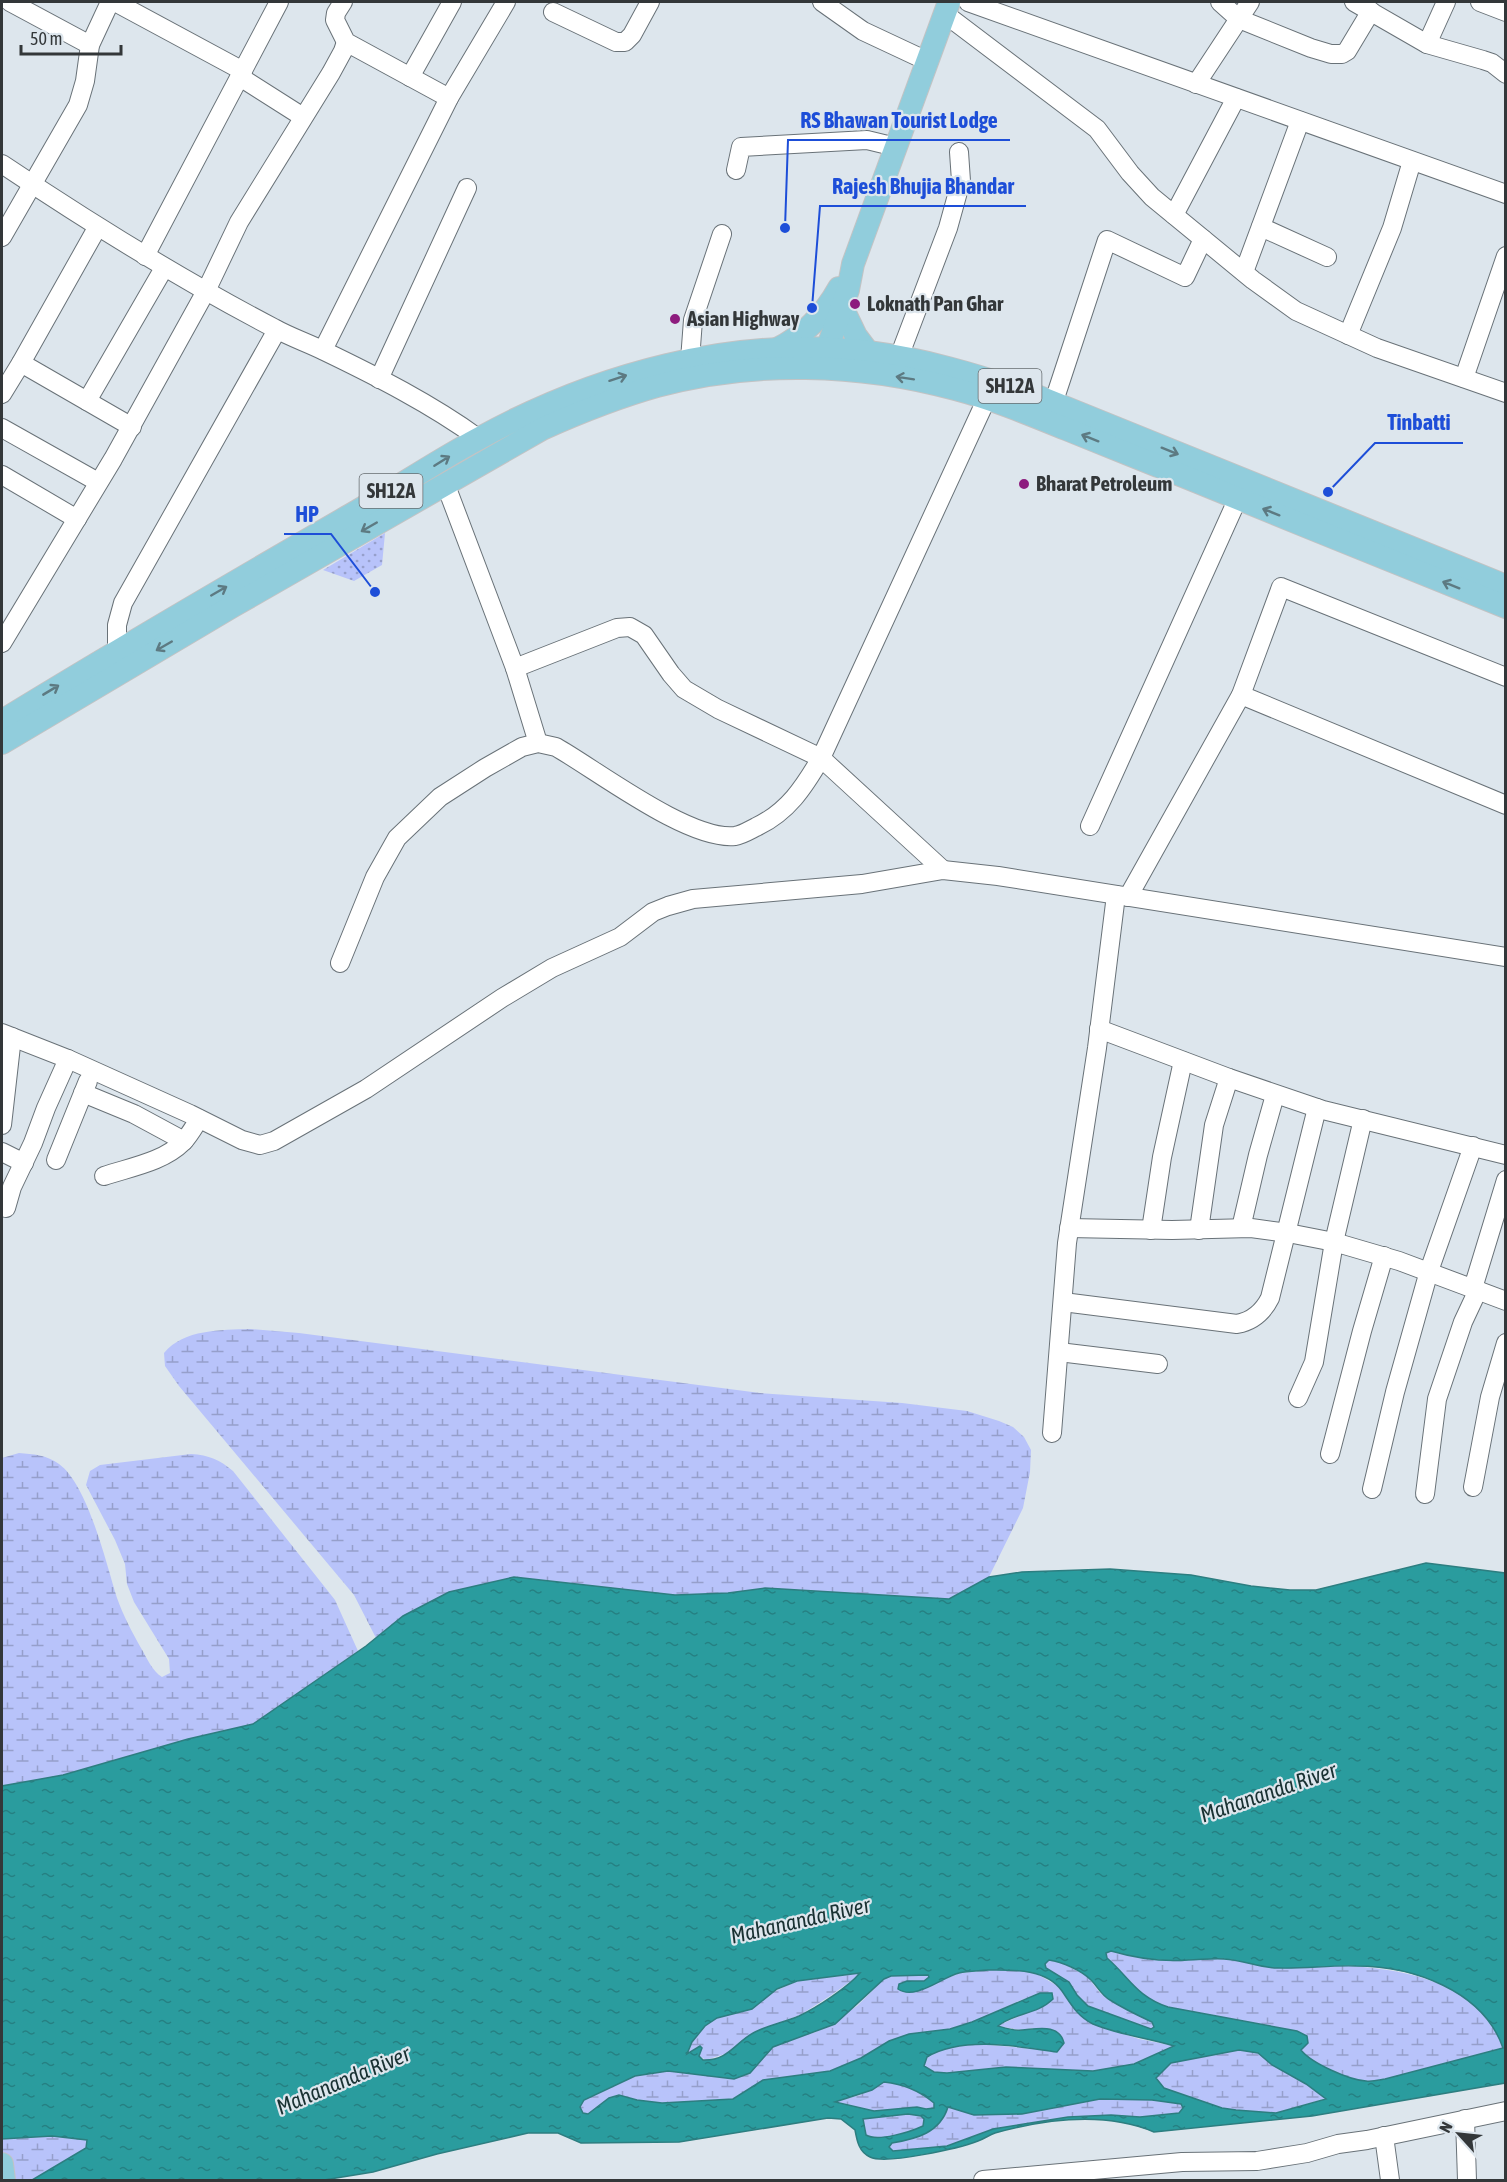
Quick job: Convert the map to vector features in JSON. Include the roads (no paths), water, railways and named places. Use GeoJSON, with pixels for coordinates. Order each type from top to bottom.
{"type":"FeatureCollection","features":[{"type":"Feature","properties":{"kind":"main road"},"geometry":{"type":"LineString","coordinates":[[817,359],[947,8]]}},
{"type":"Feature","properties":{"kind":"main road"},"geometry":{"type":"LineString","coordinates":[[775,349],[789,343],[813,324],[832,301],[841,297]]}},
{"type":"Feature","properties":{"kind":"main road"},"geometry":{"type":"LineString","coordinates":[[841,297],[856,336],[868,352]]}},
{"type":"Feature","properties":{"kind":"main road","name":"SH12A"},"geometry":{"type":"LineString","coordinates":[[2,721],[117,650],[404,484],[478,438],[592,387],[651,368],[690,360],[775,349],[857,371],[924,381],[987,398],[1506,608]]}},
{"type":"Feature","properties":{"kind":"main road","name":"SH12A"},"geometry":{"type":"LineString","coordinates":[[2,743],[475,466],[507,460],[590,422],[726,373],[770,369],[817,359],[868,352],[965,372],[1027,392],[1196,461],[1243,468],[1326,499],[1429,544],[1449,556],[1465,570],[1506,586]]}},
{"type":"Feature","properties":{"kind":"main road"},"geometry":{"type":"LineString","coordinates":[[2,2164],[4,2181]]}},
{"type":"Feature","properties":{"kind":"street"},"geometry":{"type":"LineString","coordinates":[[10,2],[90,45]]}},
{"type":"Feature","properties":{"kind":"street"},"geometry":{"type":"LineString","coordinates":[[2,237],[78,105],[85,81],[90,45],[110,2]]}},
{"type":"Feature","properties":{"kind":"street"},"geometry":{"type":"LineString","coordinates":[[115,2],[242,74],[303,117]]}},
{"type":"Feature","properties":{"kind":"street"},"geometry":{"type":"LineString","coordinates":[[145,256],[279,2]]}},
{"type":"Feature","properties":{"kind":"street"},"geometry":{"type":"LineString","coordinates":[[342,2],[336,13],[336,20],[346,42],[449,98]]}},
{"type":"Feature","properties":{"kind":"street"},"geometry":{"type":"LineString","coordinates":[[410,77],[452,2]]}},
{"type":"Feature","properties":{"kind":"street"},"geometry":{"type":"LineString","coordinates":[[323,350],[449,98],[506,2]]}},
{"type":"Feature","properties":{"kind":"street"},"geometry":{"type":"LineString","coordinates":[[553,12],[616,42],[625,42],[650,2]]}},
{"type":"Feature","properties":{"kind":"street"},"geometry":{"type":"LineString","coordinates":[[822,2],[863,30],[927,61]]}},
{"type":"Feature","properties":{"kind":"street"},"geometry":{"type":"LineString","coordinates":[[968,2],[1506,194]]}},
{"type":"Feature","properties":{"kind":"street"},"geometry":{"type":"LineString","coordinates":[[1221,2],[1239,19],[1331,54],[1342,54],[1353,43],[1371,11]]}},
{"type":"Feature","properties":{"kind":"street"},"geometry":{"type":"LineString","coordinates":[[1196,84],[1250,2]]}},
{"type":"Feature","properties":{"kind":"street"},"geometry":{"type":"LineString","coordinates":[[1354,2],[1427,44],[1492,63],[1506,74]]}},
{"type":"Feature","properties":{"kind":"street"},"geometry":{"type":"LineString","coordinates":[[1427,44],[1446,2]]}},
{"type":"Feature","properties":{"kind":"street"},"geometry":{"type":"LineString","coordinates":[[1480,2],[1506,12]]}},
{"type":"Feature","properties":{"kind":"street"},"geometry":{"type":"LineString","coordinates":[[947,8],[1097,129],[1130,173],[1152,197],[1244,273],[1296,311],[1377,348],[1506,393]]}},
{"type":"Feature","properties":{"kind":"street"},"geometry":{"type":"LineString","coordinates":[[2,643],[132,427],[206,291],[239,222],[331,73],[346,42]]}},
{"type":"Feature","properties":{"kind":"street"},"geometry":{"type":"LineString","coordinates":[[1174,215],[1236,98]]}},
{"type":"Feature","properties":{"kind":"street"},"geometry":{"type":"LineString","coordinates":[[1244,273],[1300,121]]}},
{"type":"Feature","properties":{"kind":"street"},"geometry":{"type":"LineString","coordinates":[[736,170],[741,147],[867,140],[896,147]]}},
{"type":"Feature","properties":{"kind":"street"},"geometry":{"type":"LineString","coordinates":[[899,357],[948,228],[961,181],[959,152]]}},
{"type":"Feature","properties":{"kind":"street"},"geometry":{"type":"LineString","coordinates":[[1348,335],[1392,228],[1412,161]]}},
{"type":"Feature","properties":{"kind":"street"},"geometry":{"type":"LineString","coordinates":[[2,164],[97,228],[164,268],[277,330],[323,350],[379,379],[478,438]]}},
{"type":"Feature","properties":{"kind":"street"},"geometry":{"type":"LineString","coordinates":[[379,379],[467,188]]}},
{"type":"Feature","properties":{"kind":"street"},"geometry":{"type":"LineString","coordinates":[[1261,227],[1327,257]]}},
{"type":"Feature","properties":{"kind":"street"},"geometry":{"type":"LineString","coordinates":[[2,394],[97,228]]}},
{"type":"Feature","properties":{"kind":"street"},"geometry":{"type":"LineString","coordinates":[[690,360],[693,320],[722,234]]}},
{"type":"Feature","properties":{"kind":"street"},"geometry":{"type":"LineString","coordinates":[[1053,404],[1107,240],[1185,277],[1203,239]]}},
{"type":"Feature","properties":{"kind":"street"},"geometry":{"type":"LineString","coordinates":[[1464,378],[1506,256]]}},
{"type":"Feature","properties":{"kind":"street"},"geometry":{"type":"LineString","coordinates":[[87,401],[164,268]]}},
{"type":"Feature","properties":{"kind":"street"},"geometry":{"type":"LineString","coordinates":[[117,650],[117,625],[123,603],[277,330]]}},
{"type":"Feature","properties":{"kind":"street"},"geometry":{"type":"LineString","coordinates":[[21,363],[132,427]]}},
{"type":"Feature","properties":{"kind":"street"},"geometry":{"type":"LineString","coordinates":[[340,963],[375,877],[397,838],[440,797],[522,747],[538,743],[556,747],[674,820],[717,836],[737,836],[775,816],[788,806],[804,788],[821,758],[987,398]]}},
{"type":"Feature","properties":{"kind":"street"},"geometry":{"type":"LineString","coordinates":[[2,428],[98,482]]}},
{"type":"Feature","properties":{"kind":"street"},"geometry":{"type":"LineString","coordinates":[[2,475],[77,519]]}},
{"type":"Feature","properties":{"kind":"street"},"geometry":{"type":"LineString","coordinates":[[446,483],[515,668],[538,743]]}},
{"type":"Feature","properties":{"kind":"street"},"geometry":{"type":"LineString","coordinates":[[1090,826],[1238,498]]}},
{"type":"Feature","properties":{"kind":"street"},"geometry":{"type":"LineString","coordinates":[[1052,1433],[1069,1228],[1122,896],[1241,695],[1281,587],[1506,677]]}},
{"type":"Feature","properties":{"kind":"street"},"geometry":{"type":"LineString","coordinates":[[515,668],[616,628],[630,627],[644,635],[670,674],[684,689],[718,709],[821,758],[943,870]]}},
{"type":"Feature","properties":{"kind":"street"},"geometry":{"type":"LineString","coordinates":[[1241,695],[1506,805]]}},
{"type":"Feature","properties":{"kind":"street"},"geometry":{"type":"LineString","coordinates":[[2,1125],[7,1035],[93,1070],[254,1145],[260,1145],[274,1141],[366,1089],[502,998],[569,959],[620,937],[653,912],[693,899],[862,884],[943,870],[998,876],[1506,957]]}},
{"type":"Feature","properties":{"kind":"street"},"geometry":{"type":"LineString","coordinates":[[1099,1029],[1275,1095],[1317,1108],[1506,1155]]}},
{"type":"Feature","properties":{"kind":"street"},"geometry":{"type":"LineString","coordinates":[[6,1208],[9,1196],[68,1059]]}},
{"type":"Feature","properties":{"kind":"street"},"geometry":{"type":"LineString","coordinates":[[1151,1230],[1162,1156],[1183,1061]]}},
{"type":"Feature","properties":{"kind":"street"},"geometry":{"type":"LineString","coordinates":[[56,1160],[93,1070]]}},
{"type":"Feature","properties":{"kind":"street"},"geometry":{"type":"LineString","coordinates":[[1199,1230],[1214,1125],[1229,1078]]}},
{"type":"Feature","properties":{"kind":"street"},"geometry":{"type":"LineString","coordinates":[[83,1093],[134,1113],[184,1141]]}},
{"type":"Feature","properties":{"kind":"street"},"geometry":{"type":"LineString","coordinates":[[1241,1228],[1275,1095]]}},
{"type":"Feature","properties":{"kind":"street"},"geometry":{"type":"LineString","coordinates":[[1063,1302],[1237,1324],[1246,1323],[1265,1308],[1270,1298],[1288,1233],[1317,1108]]}},
{"type":"Feature","properties":{"kind":"street"},"geometry":{"type":"LineString","coordinates":[[104,1176],[162,1157],[184,1141],[200,1119]]}},
{"type":"Feature","properties":{"kind":"street"},"geometry":{"type":"LineString","coordinates":[[1298,1398],[1314,1362],[1335,1242],[1363,1119]]}},
{"type":"Feature","properties":{"kind":"street"},"geometry":{"type":"LineString","coordinates":[[1372,1489],[1395,1392],[1429,1271],[1473,1146]]}},
{"type":"Feature","properties":{"kind":"street"},"geometry":{"type":"LineString","coordinates":[[2,1152],[24,1163]]}},
{"type":"Feature","properties":{"kind":"street"},"geometry":{"type":"LineString","coordinates":[[1425,1494],[1437,1400],[1475,1289],[1506,1180]]}},
{"type":"Feature","properties":{"kind":"street"},"geometry":{"type":"LineString","coordinates":[[1069,1228],[1151,1230],[1241,1228],[1288,1233],[1335,1242],[1384,1256],[1506,1301]]}},
{"type":"Feature","properties":{"kind":"street"},"geometry":{"type":"LineString","coordinates":[[1330,1455],[1384,1256]]}},
{"type":"Feature","properties":{"kind":"street"},"geometry":{"type":"LineString","coordinates":[[1473,1487],[1490,1397],[1506,1343]]}},
{"type":"Feature","properties":{"kind":"street"},"geometry":{"type":"LineString","coordinates":[[1059,1352],[1158,1364]]}},
{"type":"Feature","properties":{"kind":"street"},"geometry":{"type":"LineString","coordinates":[[983,2181],[1119,2174],[1182,2162],[1257,2161],[1506,2110]]}},
{"type":"Feature","properties":{"kind":"street"},"geometry":{"type":"LineString","coordinates":[[1465,2119],[1467,2181]]}},
{"type":"Feature","properties":{"kind":"street"},"geometry":{"type":"LineString","coordinates":[[1384,2136],[1390,2181]]}},
{"type":"Feature","properties":{"kind":"water","name":"Mahananda River"},"geometry":{"type":"Polygon","coordinates":[[[1426,1563],[1505,1573],[1505,2083],[1312,2116],[1154,2132],[1115,2121],[1075,2119],[1055,2121],[995,2133],[956,2148],[891,2159],[878,2159],[866,2155],[859,2146],[855,2130],[841,2119],[828,2118],[679,2142],[581,2143],[558,2133],[528,2133],[437,2154],[373,2172],[324,2180],[32,2180],[86,2148],[87,2140],[52,2136],[2,2139],[2,1786],[63,1775],[188,1739],[253,1724],[366,1646],[403,1616],[449,1592],[514,1577],[675,1595],[728,1593],[765,1588],[949,1599],[989,1577],[1022,1572],[1110,1569],[1191,1575],[1251,1586],[1290,1590],[1316,1590],[1426,1563]],[[1111,1951],[1106,1953],[1107,1958],[1141,1992],[1157,2003],[1297,2031],[1307,2036],[1308,2043],[1301,2050],[1306,2055],[1350,2078],[1371,2081],[1385,2079],[1503,2048],[1493,2028],[1479,2011],[1462,1997],[1443,1985],[1400,1971],[1356,1966],[1271,1968],[1224,1959],[1149,1959],[1111,1951]],[[1049,1960],[1045,1964],[1046,1968],[1069,1982],[1088,2006],[1151,2029],[1154,2027],[1152,2022],[1107,1998],[1087,1976],[1077,1970],[1049,1960]],[[981,1971],[952,1975],[912,1992],[898,1989],[899,1984],[907,1981],[924,1981],[929,1977],[928,1975],[891,1976],[884,1979],[835,2024],[773,2047],[750,2073],[734,2079],[668,2071],[635,2076],[584,2100],[580,2107],[583,2113],[588,2114],[609,2098],[619,2095],[662,2103],[733,2099],[763,2080],[830,2071],[861,2058],[889,2041],[909,2034],[950,2029],[1040,1993],[1052,1993],[1053,1999],[1040,2008],[998,2026],[1016,2030],[1041,2028],[1057,2032],[1064,2043],[1057,2052],[1008,2045],[973,2045],[956,2047],[927,2057],[924,2066],[934,2072],[947,2073],[1006,2067],[1093,2071],[1134,2064],[1174,2046],[1113,2031],[1087,2021],[1055,1983],[1038,1974],[1018,1971],[981,1971]],[[860,1973],[797,1981],[777,1989],[752,2009],[717,2018],[705,2026],[692,2042],[687,2054],[700,2046],[702,2048],[699,2056],[703,2060],[726,2054],[755,2032],[799,2016],[815,2007],[860,1973]],[[1239,2050],[1171,2063],[1156,2078],[1164,2088],[1222,2108],[1236,2110],[1276,2113],[1326,2099],[1306,2084],[1272,2065],[1258,2053],[1239,2050]],[[884,2082],[872,2090],[835,2102],[874,2111],[917,2107],[934,2108],[934,2103],[917,2092],[898,2084],[884,2082]],[[1100,2099],[1022,2114],[974,2115],[948,2107],[933,2129],[918,2137],[892,2143],[889,2147],[893,2151],[947,2146],[993,2129],[1068,2117],[1111,2115],[1140,2117],[1179,2113],[1183,2108],[1181,2104],[1152,2100],[1100,2099]],[[908,2114],[863,2119],[866,2135],[886,2137],[902,2133],[923,2126],[924,2119],[921,2116],[908,2114]]]}},
{"type":"Feature","properties":{"kind":"place","name":"RS Bhawan Tourist Lodge"},"geometry":{"type":"Point","coordinates":[785,228]}},
{"type":"Feature","properties":{"kind":"place","name":"Loknath Pan Ghar"},"geometry":{"type":"Point","coordinates":[855,304]}},
{"type":"Feature","properties":{"kind":"place","name":"Rajesh Bhujia Bhandar"},"geometry":{"type":"Point","coordinates":[812,308]}},
{"type":"Feature","properties":{"kind":"place","name":"Asian Highway"},"geometry":{"type":"Point","coordinates":[675,319]}},
{"type":"Feature","properties":{"kind":"place","name":"Bharat Petroleum"},"geometry":{"type":"Point","coordinates":[1024,484]}},
{"type":"Feature","properties":{"kind":"place","name":"Tinbatti"},"geometry":{"type":"Point","coordinates":[1328,492]}},
{"type":"Feature","properties":{"kind":"place","name":"HP"},"geometry":{"type":"Point","coordinates":[375,592]}}]}
